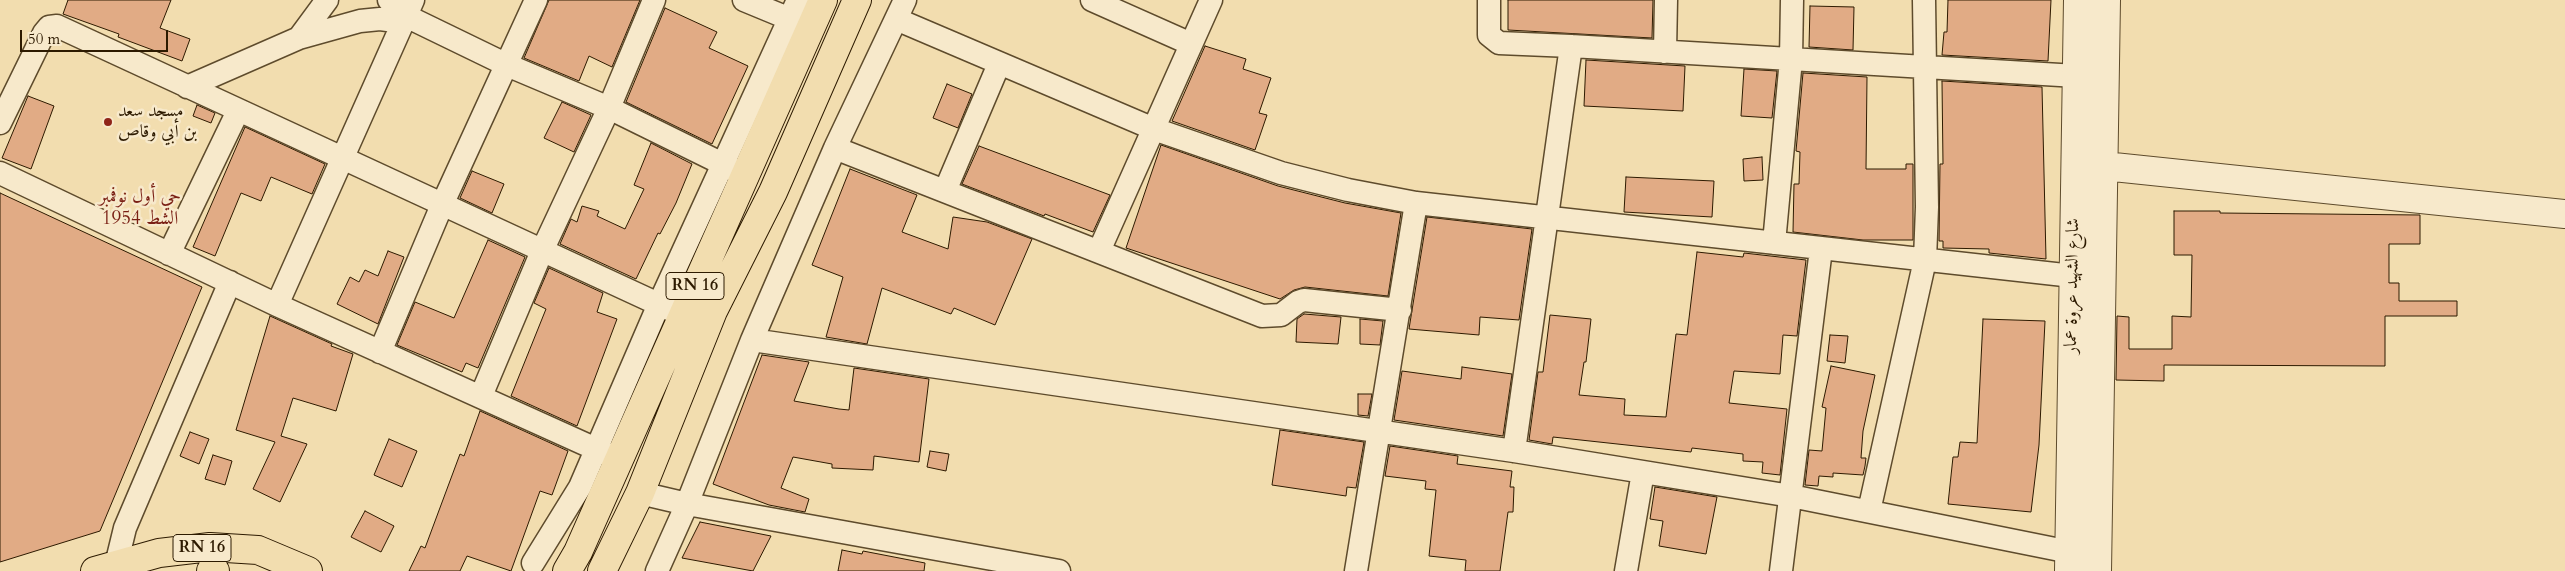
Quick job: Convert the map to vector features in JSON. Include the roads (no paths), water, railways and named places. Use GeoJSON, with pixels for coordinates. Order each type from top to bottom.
{"type":"FeatureCollection","features":[{"type":"Feature","properties":{"kind":"main road","name":"RN 16"},"geometry":{"type":"LineString","coordinates":[[567,571],[578,552],[608,454],[670,310],[734,169],[823,0]]}},
{"type":"Feature","properties":{"kind":"main road","name":"RN 16"},"geometry":{"type":"LineString","coordinates":[[602,571],[640,493],[713,311],[773,192],[857,0]]}},
{"type":"Feature","properties":{"kind":"main road","name":"RN 16"},"geometry":{"type":"LineString","coordinates":[[106,568],[159,553],[210,547],[258,550],[308,571]]}},
{"type":"Feature","properties":{"kind":"street"},"geometry":{"type":"LineString","coordinates":[[299,38],[327,0]]}},
{"type":"Feature","properties":{"kind":"street"},"geometry":{"type":"LineString","coordinates":[[389,0],[407,13],[507,65],[609,108],[734,169],[794,10],[744,0]]}},
{"type":"Feature","properties":{"kind":"street"},"geometry":{"type":"LineString","coordinates":[[380,352],[442,205],[536,0]]}},
{"type":"Feature","properties":{"kind":"street"},"geometry":{"type":"LineString","coordinates":[[481,396],[542,251],[609,108],[654,0]]}},
{"type":"Feature","properties":{"kind":"street"},"geometry":{"type":"LineString","coordinates":[[1092,0],[1191,44]]}},
{"type":"Feature","properties":{"kind":"street"},"geometry":{"type":"LineString","coordinates":[[1099,251],[1211,0]]}},
{"type":"Feature","properties":{"kind":"street"},"geometry":{"type":"LineString","coordinates":[[1489,0],[1488,30],[1494,42],[2077,76]]}},
{"type":"Feature","properties":{"kind":"street"},"geometry":{"type":"LineString","coordinates":[[1665,52],[1666,0]]}},
{"type":"Feature","properties":{"kind":"street"},"geometry":{"type":"LineString","coordinates":[[1774,244],[1791,59],[1792,0]]}},
{"type":"Feature","properties":{"kind":"street"},"geometry":{"type":"LineString","coordinates":[[1869,511],[1925,260],[1927,207],[1924,0]]}},
{"type":"Feature","properties":{"kind":"street","name":"شارع الشهيد عروة عمار"},"geometry":{"type":"LineString","coordinates":[[2070,562],[2078,0]]}},
{"type":"Feature","properties":{"kind":"street","name":"شارع الشهيد عروة عمار"},"geometry":{"type":"LineString","coordinates":[[2097,571],[2106,0]]}},
{"type":"Feature","properties":{"kind":"street"},"geometry":{"type":"LineString","coordinates":[[657,571],[687,504],[752,340],[835,148],[900,9],[999,64],[1154,129],[1282,173],[1348,190],[1416,203],[2073,276]]}},
{"type":"Feature","properties":{"kind":"street"},"geometry":{"type":"LineString","coordinates":[[187,87],[299,38],[360,21],[407,13]]}},
{"type":"Feature","properties":{"kind":"street"},"geometry":{"type":"LineString","coordinates":[[277,304],[343,160],[407,13]]}},
{"type":"Feature","properties":{"kind":"street"},"geometry":{"type":"LineString","coordinates":[[0,123],[27,66],[50,27],[57,26],[76,33],[343,160],[670,310]]}},
{"type":"Feature","properties":{"kind":"street"},"geometry":{"type":"LineString","coordinates":[[1514,451],[1571,46]]}},
{"type":"Feature","properties":{"kind":"street"},"geometry":{"type":"LineString","coordinates":[[945,191],[999,64]]}},
{"type":"Feature","properties":{"kind":"street"},"geometry":{"type":"LineString","coordinates":[[169,254],[238,111]]}},
{"type":"Feature","properties":{"kind":"street"},"geometry":{"type":"LineString","coordinates":[[835,148],[1262,316],[1281,315],[1298,302],[1304,300],[1400,310]]}},
{"type":"Feature","properties":{"kind":"street"},"geometry":{"type":"LineString","coordinates":[[2104,166],[2565,214]]}},
{"type":"Feature","properties":{"kind":"street"},"geometry":{"type":"LineString","coordinates":[[0,173],[380,352],[608,454],[576,494],[533,563]]}},
{"type":"Feature","properties":{"kind":"street"},"geometry":{"type":"LineString","coordinates":[[1356,571],[1416,203]]}},
{"type":"Feature","properties":{"kind":"street"},"geometry":{"type":"LineString","coordinates":[[1781,571],[1821,249]]}},
{"type":"Feature","properties":{"kind":"street"},"geometry":{"type":"LineString","coordinates":[[106,568],[125,528],[230,282]]}},
{"type":"Feature","properties":{"kind":"street"},"geometry":{"type":"LineString","coordinates":[[752,340],[1379,433],[1514,451],[1791,496],[1869,511],[2070,562]]}},
{"type":"Feature","properties":{"kind":"street"},"geometry":{"type":"LineString","coordinates":[[1626,571],[1644,472]]}},
{"type":"Feature","properties":{"kind":"street"},"geometry":{"type":"LineString","coordinates":[[640,493],[1001,566],[1059,571]]}},
{"type":"Feature","properties":{"kind":"place","name":"مسجد سعد بن أبي وقاص"},"geometry":{"type":"Point","coordinates":[108,122]}},
{"type":"Feature","properties":{"kind":"district","name":"حي أول نوفمبر 1954 الشط"},"geometry":{"type":"Point","coordinates":[140,209]}}]}
